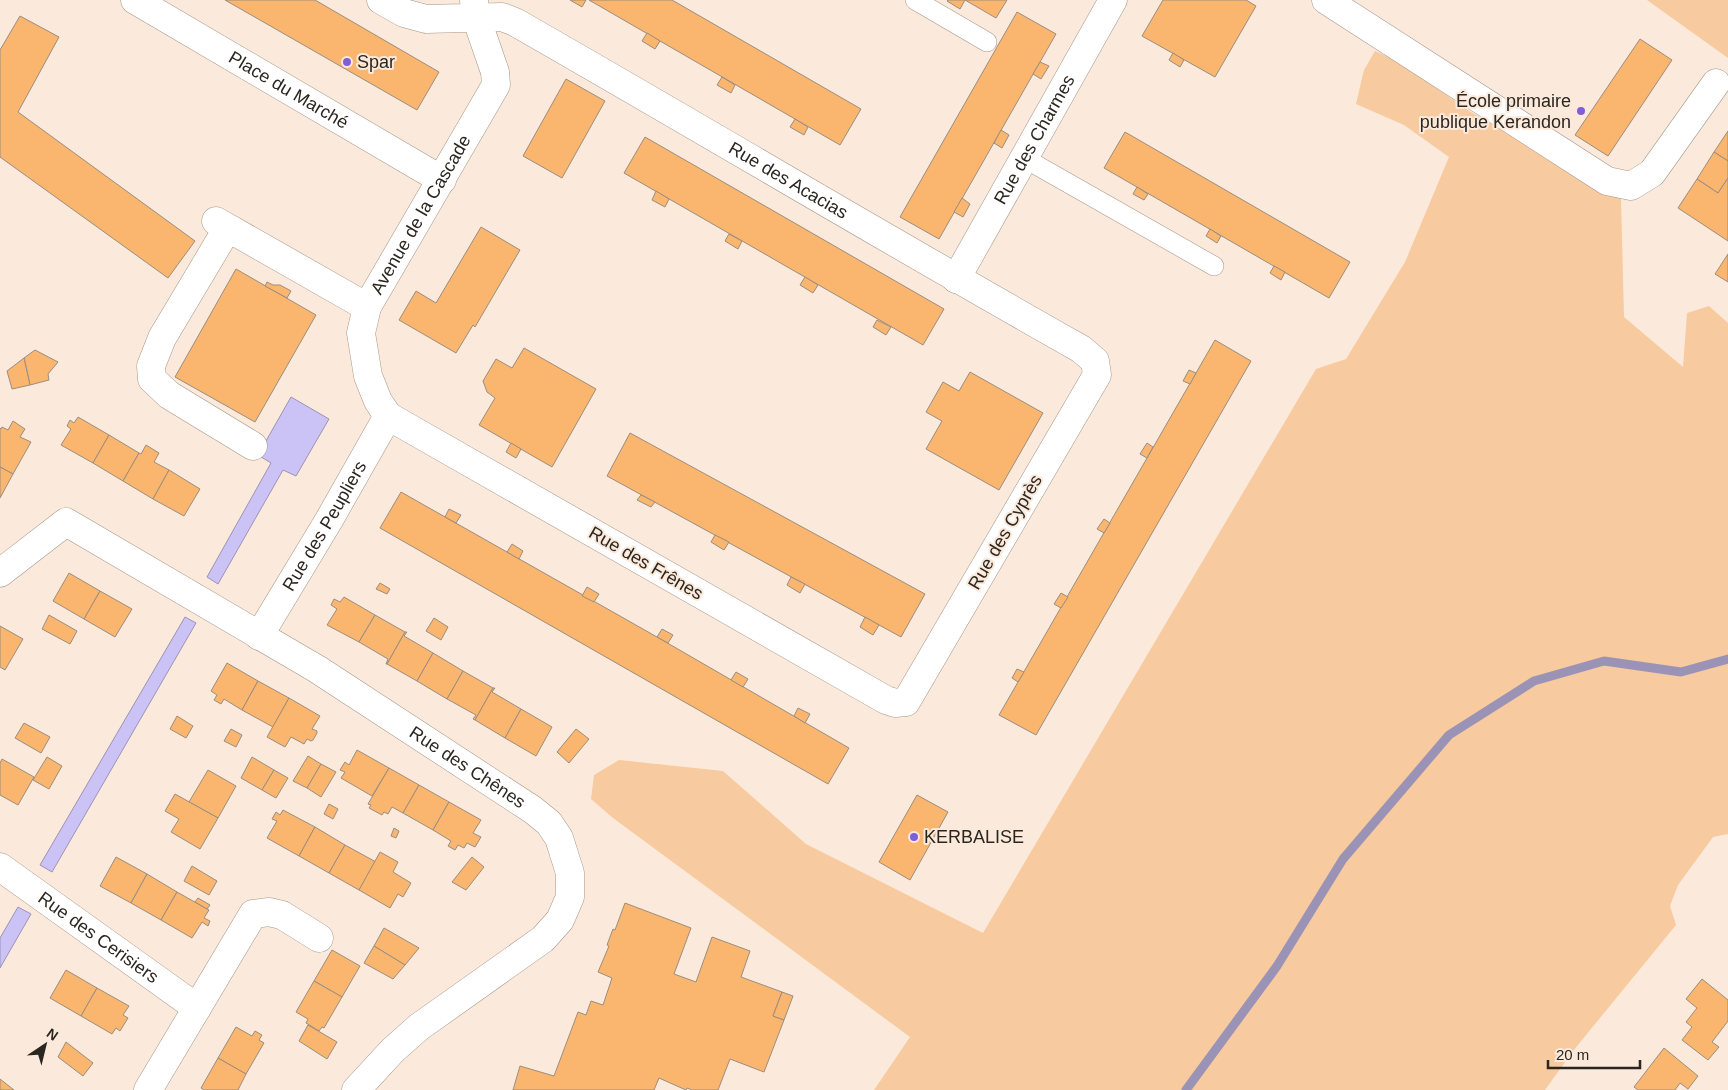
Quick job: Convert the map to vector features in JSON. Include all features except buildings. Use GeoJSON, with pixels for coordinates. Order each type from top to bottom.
{"type":"FeatureCollection","features":[{"type":"Feature","properties":{"kind":"street","name":"Place du Marché"},"geometry":{"type":"LineString","coordinates":[[135,0],[442,180]]}},
{"type":"Feature","properties":{"kind":"street","name":"Rue des Acacias"},"geometry":{"type":"LineString","coordinates":[[381,0],[404,13],[426,19],[475,8],[515,22],[956,279],[1081,349],[1095,361]]}},
{"type":"Feature","properties":{"kind":"street","name":"Rue des Charmes"},"geometry":{"type":"LineString","coordinates":[[956,279],[1113,0]]}},
{"type":"Feature","properties":{"kind":"street"},"geometry":{"type":"LineString","coordinates":[[1334,1],[1607,182],[1631,186],[1652,173],[1716,83]]}},
{"type":"Feature","properties":{"kind":"street","name":"Avenue de la Cascade"},"geometry":{"type":"LineString","coordinates":[[388,416],[378,401],[368,376],[361,333],[367,307],[496,85],[495,72],[475,8]]}},
{"type":"Feature","properties":{"kind":"street"},"geometry":{"type":"LineString","coordinates":[[253,446],[174,399],[152,379],[151,366],[162,338],[222,225],[367,307]]}},
{"type":"Feature","properties":{"kind":"street","name":"Rue des Cyprès"},"geometry":{"type":"LineString","coordinates":[[906,702],[1097,375],[1095,361]]}},
{"type":"Feature","properties":{"kind":"street","name":"Rue des Peupliers"},"geometry":{"type":"LineString","coordinates":[[259,636],[329,520],[388,416]]}},
{"type":"Feature","properties":{"kind":"street","name":"Rue des Frênes"},"geometry":{"type":"LineString","coordinates":[[388,416],[886,700],[895,703],[906,702]]}},
{"type":"Feature","properties":{"kind":"street","name":"Rue des Chênes"},"geometry":{"type":"LineString","coordinates":[[0,573],[66,522],[317,670],[533,810],[549,823],[559,838],[570,873],[570,897],[565,912],[554,928],[529,949],[419,1027],[393,1050],[356,1090]]}},
{"type":"Feature","properties":{"kind":"street","name":"Rue des Cerisiers"},"geometry":{"type":"LineString","coordinates":[[0,867],[196,1008]]}},
{"type":"Feature","properties":{"kind":"street"},"geometry":{"type":"LineString","coordinates":[[148,1090],[253,914],[269,912],[282,915],[319,938]]}},
{"type":"Feature","properties":{"kind":"lane"},"geometry":{"type":"LineString","coordinates":[[915,0],[987,42]]}},
{"type":"Feature","properties":{"kind":"lane"},"geometry":{"type":"LineString","coordinates":[[1024,158],[1214,266]]}},
{"type":"Feature","properties":{"kind":"shaded area"},"geometry":{"type":"Polygon","coordinates":[[[1647,0],[1728,0],[1728,58],[1647,0]]]}},
{"type":"Feature","properties":{"kind":"shaded area"},"geometry":{"type":"Polygon","coordinates":[[[1375,51],[1401,63],[1469,111],[1621,198],[1624,317],[1683,367],[1687,313],[1709,306],[1728,323],[1728,834],[1713,837],[1678,885],[1670,906],[1676,925],[1573,1051],[1545,1090],[874,1090],[910,1037],[613,818],[591,799],[594,775],[619,760],[723,771],[806,844],[983,933],[1316,369],[1346,359],[1405,262],[1449,157],[1404,125],[1356,104],[1364,70],[1375,51]]]}},
{"type":"Feature","properties":{"kind":"shaded area"},"geometry":{"type":"Polygon","coordinates":[[[291,397],[329,419],[296,476],[283,470],[218,584],[207,577],[271,463],[258,455],[291,397]]]}},
{"type":"Feature","properties":{"kind":"shaded area"},"geometry":{"type":"Polygon","coordinates":[[[185,617],[196,623],[52,872],[40,865],[185,617]]]}},
{"type":"Feature","properties":{"kind":"shaded area"},"geometry":{"type":"Polygon","coordinates":[[[18,907],[31,914],[0,968],[0,938],[18,907]]]}},
{"type":"Feature","properties":{"kind":"waterway"},"geometry":{"type":"LineString","coordinates":[[1186,1090],[1277,966],[1343,859],[1449,735],[1534,681],[1604,661],[1681,672],[1728,659]]}},
{"type":"Feature","properties":{"kind":"place","name":"Spar"},"geometry":{"type":"Point","coordinates":[347,62]}},
{"type":"Feature","properties":{"kind":"place","name":"École primaire publique Kerandon"},"geometry":{"type":"Point","coordinates":[1581,111]}},
{"type":"Feature","properties":{"kind":"place","name":"KERBALISE"},"geometry":{"type":"Point","coordinates":[914,837]}}]}
